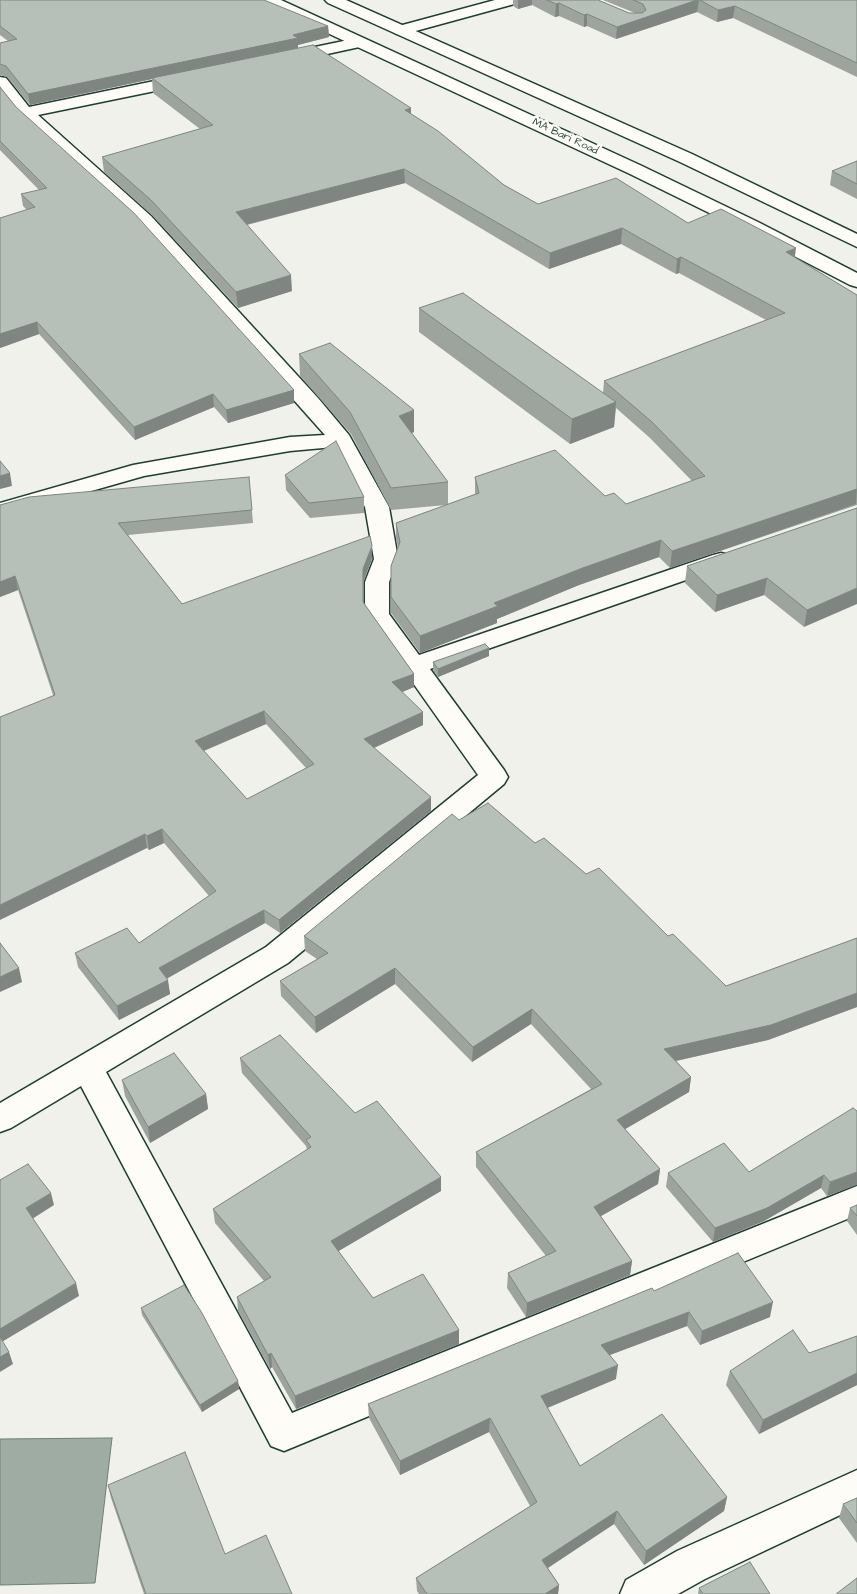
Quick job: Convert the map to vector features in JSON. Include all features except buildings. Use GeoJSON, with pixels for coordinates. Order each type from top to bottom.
{"type":"FeatureCollection","features":[{"type":"Feature","properties":{"kind":"street","name":"MA Bari Road"},"geometry":{"type":"LineString","coordinates":[[268,0],[636,170],[751,226],[857,281]]}},
{"type":"Feature","properties":{"kind":"street"},"geometry":{"type":"LineString","coordinates":[[333,0],[686,158],[857,241]]}},
{"type":"Feature","properties":{"kind":"street"},"geometry":{"type":"LineString","coordinates":[[401,30],[513,0]]}},
{"type":"Feature","properties":{"kind":"street"},"geometry":{"type":"LineString","coordinates":[[273,61],[358,43]]}},
{"type":"Feature","properties":{"kind":"street"},"geometry":{"type":"LineString","coordinates":[[25,113],[206,75]]}},
{"type":"Feature","properties":{"kind":"street"},"geometry":{"type":"LineString","coordinates":[[0,82],[25,113],[144,220],[310,403],[341,440],[377,507],[386,559],[377,582],[377,615],[494,777],[277,955],[0,1119]]}},
{"type":"Feature","properties":{"kind":"street"},"geometry":{"type":"LineString","coordinates":[[0,510],[141,470],[290,444],[341,440]]}},
{"type":"Feature","properties":{"kind":"street"},"geometry":{"type":"LineString","coordinates":[[414,666],[744,552]]}},
{"type":"Feature","properties":{"kind":"street"},"geometry":{"type":"LineString","coordinates":[[87,1067],[284,1434],[857,1200]]}},
{"type":"Feature","properties":{"kind":"street"},"geometry":{"type":"LineString","coordinates":[[640,1594],[691,1565],[857,1488]]}},
{"type":"Feature","properties":{"kind":"shaded area"},"geometry":{"type":"Polygon","coordinates":[[[112,1438],[95,1583],[0,1585],[0,1439],[112,1438]]]}}]}
